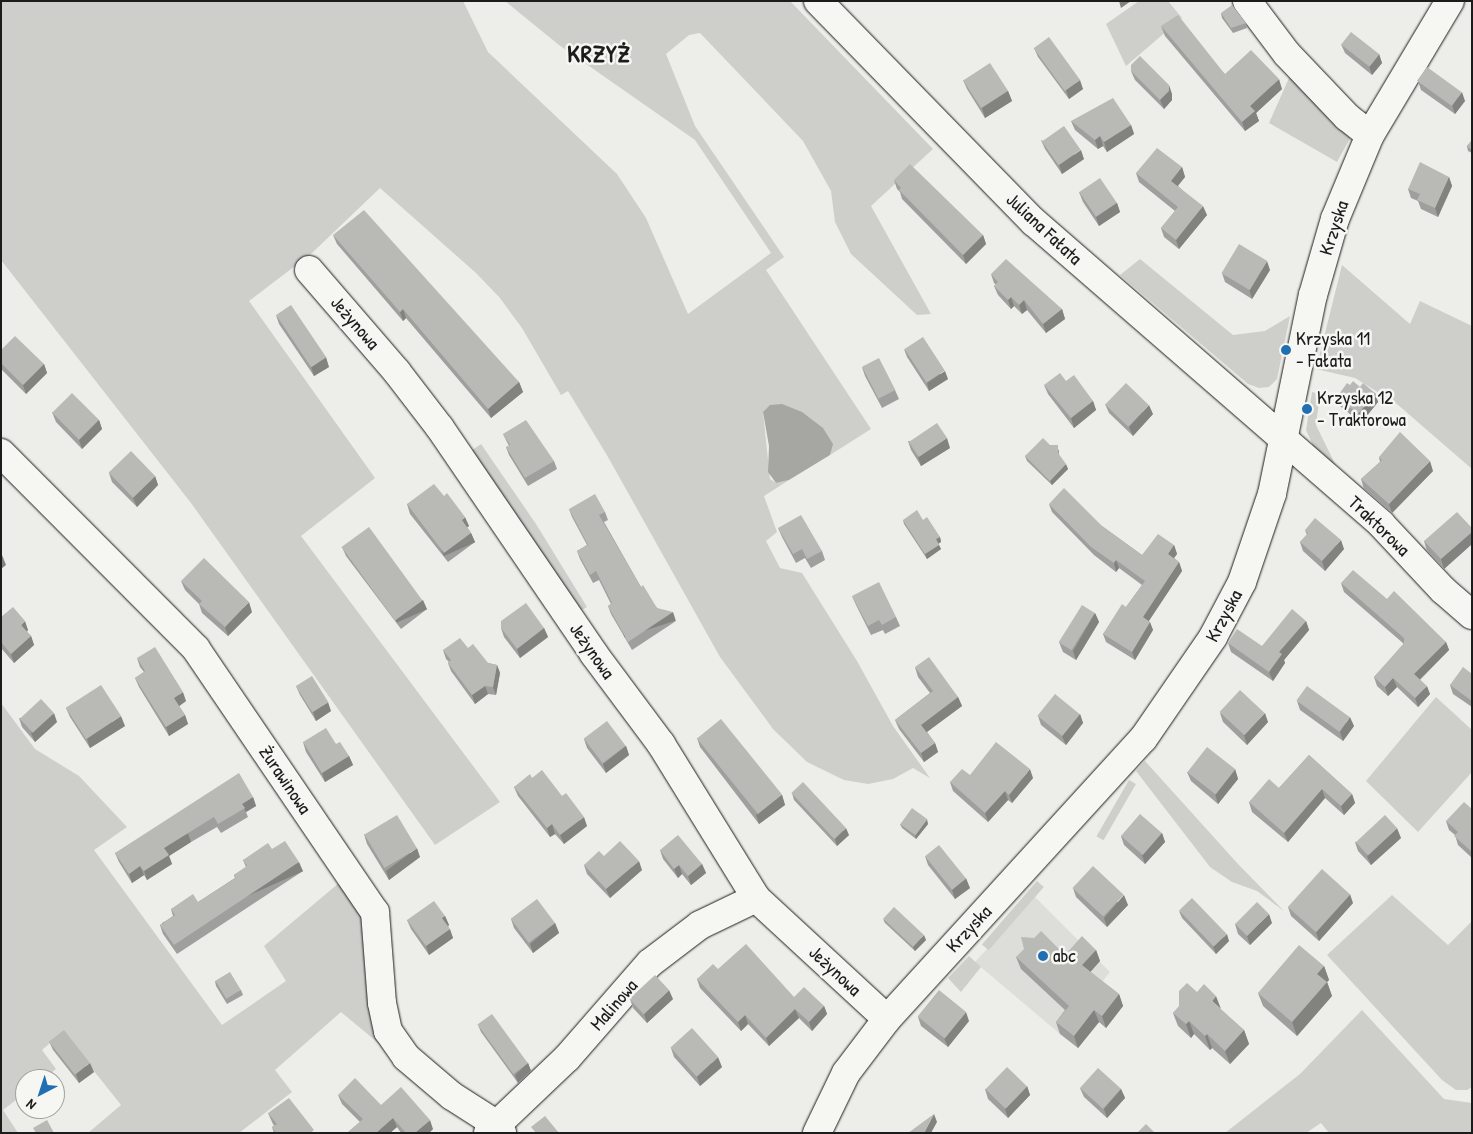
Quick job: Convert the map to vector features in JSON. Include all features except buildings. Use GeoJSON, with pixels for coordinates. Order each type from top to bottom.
{"type":"FeatureCollection","features":[{"type":"Feature","properties":{"kind":"street","name":"Juliana Fałata"},"geometry":{"type":"LineString","coordinates":[[818,1],[1034,222],[1187,358],[1285,439]]}},
{"type":"Feature","properties":{"kind":"street"},"geometry":{"type":"LineString","coordinates":[[1247,1],[1287,54],[1346,117],[1370,135]]}},
{"type":"Feature","properties":{"kind":"street","name":"Krzyska"},"geometry":{"type":"LineString","coordinates":[[817,1133],[846,1074],[887,1019],[1132,752],[1183,686],[1213,637],[1242,582],[1272,494],[1314,296],[1335,219],[1370,135],[1450,1]]}},
{"type":"Feature","properties":{"kind":"street","name":"Jeżynowa"},"geometry":{"type":"LineString","coordinates":[[309,270],[397,372],[440,428],[628,703],[661,744],[756,898],[887,1019]]}},
{"type":"Feature","properties":{"kind":"street","name":"Traktorowa"},"geometry":{"type":"LineString","coordinates":[[1285,439],[1381,524],[1443,590],[1472,615]]}},
{"type":"Feature","properties":{"kind":"street","name":"Żurawinowa"},"geometry":{"type":"LineString","coordinates":[[1,452],[196,649],[375,912],[382,1003],[388,1031],[406,1057],[495,1130]]}},
{"type":"Feature","properties":{"kind":"street","name":"Malinowa"},"geometry":{"type":"LineString","coordinates":[[495,1130],[567,1058],[650,963],[700,925],[756,898]]}},
{"type":"Feature","properties":{"kind":"shaded area"},"geometry":{"type":"Polygon","coordinates":[[[1,1],[463,1],[488,52],[617,174],[646,218],[688,314],[771,253],[695,140],[559,45],[505,1],[790,1],[933,149],[871,206],[931,314],[917,315],[851,254],[835,222],[831,191],[803,141],[700,33],[689,35],[666,54],[695,126],[784,257],[766,270],[871,429],[830,455],[832,444],[763,412],[770,479],[776,483],[789,480],[764,496],[777,532],[766,541],[780,568],[802,573],[857,661],[893,726],[930,778],[913,768],[893,779],[868,784],[844,780],[807,762],[773,729],[720,657],[608,457],[568,391],[561,395],[522,328],[500,298],[476,273],[380,188],[312,253],[249,301],[375,478],[301,536],[500,802],[435,845],[191,503],[1,260],[1,1]]]}},
{"type":"Feature","properties":{"kind":"shaded area"},"geometry":{"type":"Polygon","coordinates":[[[1139,1],[1168,1],[1182,18],[1126,66],[1106,24],[1139,1]]]}},
{"type":"Feature","properties":{"kind":"shaded area"},"geometry":{"type":"Polygon","coordinates":[[[1293,69],[1353,133],[1337,162],[1269,123],[1293,69]]]}},
{"type":"Feature","properties":{"kind":"shaded area"},"geometry":{"type":"Polygon","coordinates":[[[1140,259],[1233,335],[1265,331],[1290,316],[1277,379],[1269,387],[1259,388],[1248,384],[1120,275],[1140,259]]]}},
{"type":"Feature","properties":{"kind":"shaded area"},"geometry":{"type":"Polygon","coordinates":[[[1342,265],[1410,324],[1420,301],[1472,326],[1472,469],[1397,404],[1355,378],[1316,369],[1342,265]]]}},
{"type":"Feature","properties":{"kind":"shaded area"},"geometry":{"type":"Polygon","coordinates":[[[1312,392],[1320,394],[1316,425],[1337,468],[1332,474],[1309,451],[1313,445],[1306,430],[1312,392]]]}},
{"type":"Feature","properties":{"kind":"shaded area"},"geometry":{"type":"Polygon","coordinates":[[[782,404],[802,412],[823,428],[833,444],[830,455],[789,480],[776,483],[768,472],[769,446],[763,412],[770,405],[782,404]]]}},
{"type":"Feature","properties":{"kind":"shaded area"},"geometry":{"type":"Polygon","coordinates":[[[481,444],[536,524],[587,607],[574,614],[468,453],[481,444]]]}},
{"type":"Feature","properties":{"kind":"shaded area"},"geometry":{"type":"Polygon","coordinates":[[[1436,697],[1472,730],[1472,772],[1418,832],[1366,781],[1436,697]]]}},
{"type":"Feature","properties":{"kind":"shaded area"},"geometry":{"type":"Polygon","coordinates":[[[1,703],[35,749],[79,776],[127,827],[94,850],[222,1025],[286,981],[264,946],[339,883],[365,918],[394,1056],[341,1012],[275,1070],[292,1092],[239,1133],[88,1133],[121,1105],[63,1032],[42,1050],[56,1069],[15,1069],[15,1101],[3,1110],[18,1133],[1,1133],[1,703]]]}},
{"type":"Feature","properties":{"kind":"shaded area"},"geometry":{"type":"Polygon","coordinates":[[[1145,761],[1238,864],[1284,911],[1257,891],[1232,882],[1210,867],[1136,771],[1145,761]]]}},
{"type":"Feature","properties":{"kind":"shaded area"},"geometry":{"type":"Polygon","coordinates":[[[1129,780],[1136,784],[1103,840],[1096,836],[1129,780]]]}},
{"type":"Feature","properties":{"kind":"shaded area"},"geometry":{"type":"Polygon","coordinates":[[[1037,881],[1044,887],[989,950],[982,944],[1037,881]]]}},
{"type":"Feature","properties":{"kind":"shaded area"},"geometry":{"type":"Polygon","coordinates":[[[1392,895],[1448,945],[1472,921],[1472,1087],[1467,1090],[1456,1090],[1442,1080],[1327,955],[1392,895]]]}},
{"type":"Feature","properties":{"kind":"shaded area"},"geometry":{"type":"Polygon","coordinates":[[[1035,897],[1110,972],[1060,1034],[975,962],[1035,897]]]}},
{"type":"Feature","properties":{"kind":"shaded area"},"geometry":{"type":"Polygon","coordinates":[[[969,956],[981,967],[961,992],[948,978],[969,956]]]}},
{"type":"Feature","properties":{"kind":"shaded area"},"geometry":{"type":"Polygon","coordinates":[[[1362,1010],[1444,1099],[1472,1103],[1472,1133],[1329,1133],[1321,1123],[1306,1133],[1225,1133],[1300,1074],[1362,1010]]]}},
{"type":"Feature","properties":{"kind":"place","name":"Krzyska 11 - Fałata"},"geometry":{"type":"Point","coordinates":[1286,350]}},
{"type":"Feature","properties":{"kind":"place","name":"Krzyska 12 - Traktorowa"},"geometry":{"type":"Point","coordinates":[1307,409]}},
{"type":"Feature","properties":{"kind":"place","name":"abc"},"geometry":{"type":"Point","coordinates":[1043,956]}},
{"type":"Feature","properties":{"kind":"district","name":"KRZYŻ"},"geometry":{"type":"Point","coordinates":[599,54]}}]}
